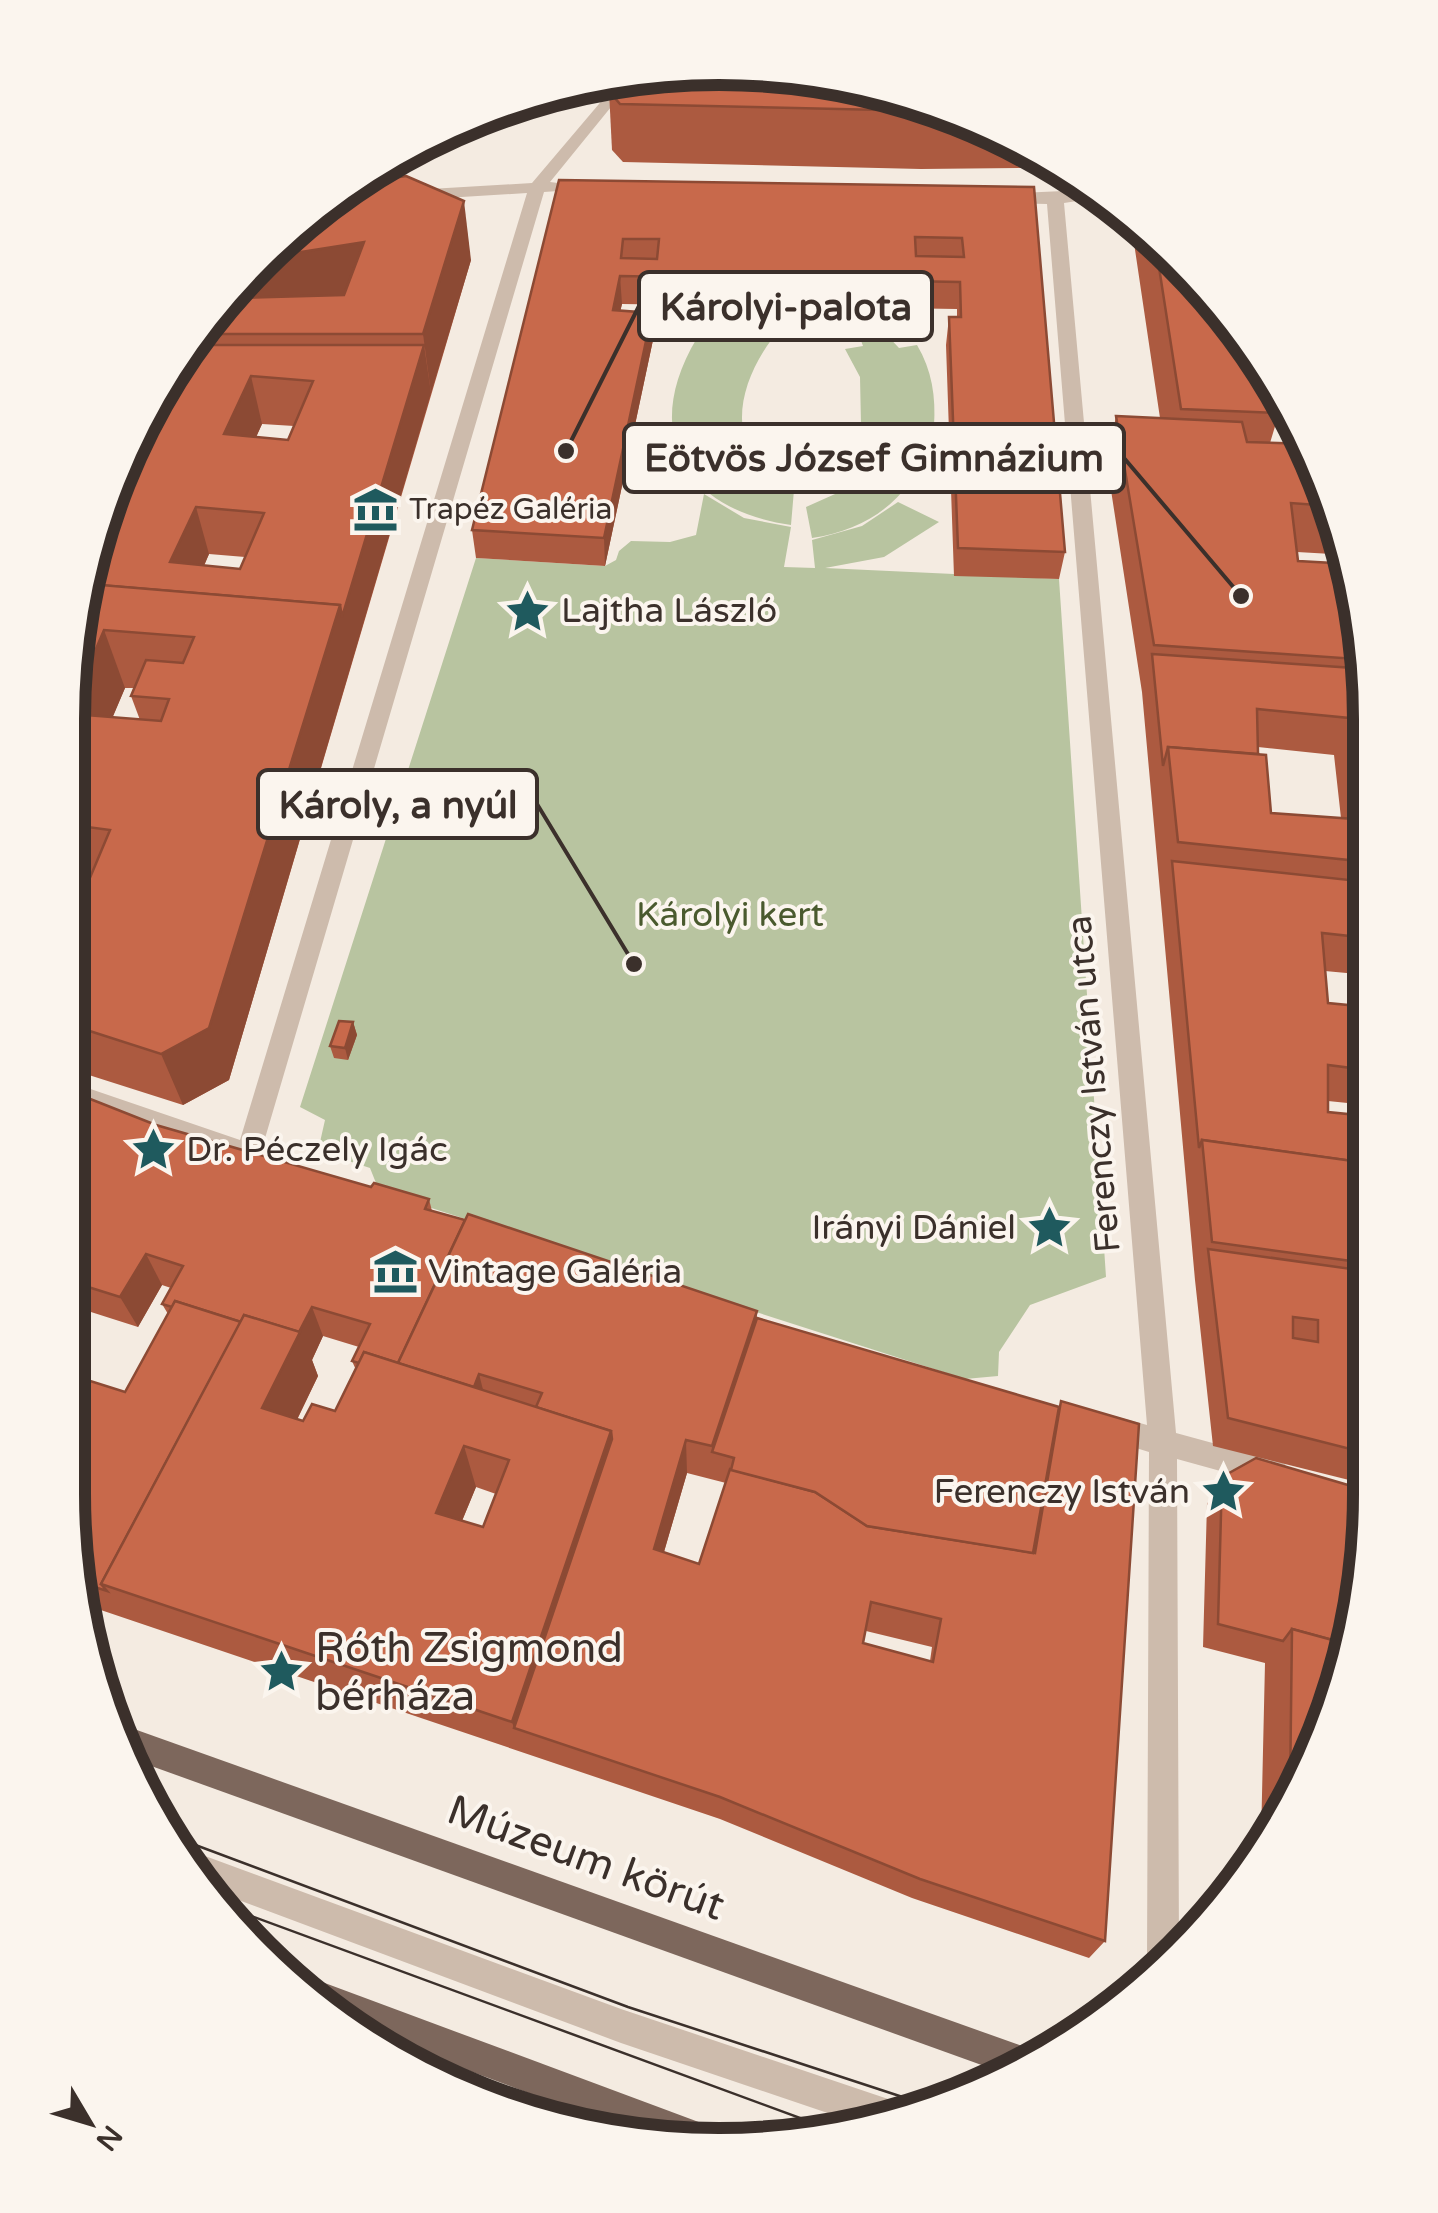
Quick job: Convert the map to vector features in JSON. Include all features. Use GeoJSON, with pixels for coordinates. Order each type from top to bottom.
{"type":"FeatureCollection","features":[{"type":"Feature","properties":{"kind":"main road","name":"Múzeum körút"},"geometry":{"type":"LineString","coordinates":[[137,1745],[1009,2057]]}},
{"type":"Feature","properties":{"kind":"main road"},"geometry":{"type":"LineString","coordinates":[[351,2010],[659,2125]]}},
{"type":"Feature","properties":{"kind":"street"},"geometry":{"type":"LineString","coordinates":[[85,1097],[258,1158],[512,265],[538,186],[615,94]]}},
{"type":"Feature","properties":{"kind":"street"},"geometry":{"type":"LineString","coordinates":[[385,200],[423,193],[538,186],[576,188]]}},
{"type":"Feature","properties":{"kind":"street"},"geometry":{"type":"LineString","coordinates":[[990,198],[1077,196]]}},
{"type":"Feature","properties":{"kind":"street","name":"Ferenczy István utca"},"geometry":{"type":"LineString","coordinates":[[1055,199],[1163,1443],[1164,1945]]}},
{"type":"Feature","properties":{"kind":"street"},"geometry":{"type":"LineString","coordinates":[[1089,1422],[1310,1482]]}},
{"type":"Feature","properties":{"kind":"street"},"geometry":{"type":"LineString","coordinates":[[213,1876],[602,2020],[869,2110]]}},
{"type":"Feature","properties":{"kind":"green space"},"geometry":{"type":"Polygon","coordinates":[[[731,326],[772,339],[749,380],[742,423],[746,443],[756,461],[771,477],[794,490],[791,525],[754,517],[723,503],[699,484],[682,462],[673,435],[673,405],[680,373],[697,338],[717,341],[731,326]]]}},
{"type":"Feature","properties":{"kind":"green space"},"geometry":{"type":"Polygon","coordinates":[[[882,330],[899,348],[917,345],[932,384],[934,426],[861,424],[860,377],[845,349],[863,346],[859,335],[882,330]]]}},
{"type":"Feature","properties":{"kind":"green space"},"geometry":{"type":"Polygon","coordinates":[[[883,443],[929,449],[909,483],[883,510],[851,528],[812,538],[806,507],[853,486],[883,443]]]}},
{"type":"Feature","properties":{"kind":"green space","name":"Károlyi kert"},"geometry":{"type":"Polygon","coordinates":[[[704,494],[744,518],[791,527],[784,567],[815,568],[812,540],[862,526],[898,502],[939,522],[884,557],[825,568],[1059,579],[1106,1277],[1030,1305],[999,1352],[998,1376],[965,1379],[397,1197],[376,1183],[370,1168],[318,1151],[325,1120],[300,1107],[476,558],[605,566],[616,560],[619,551],[631,541],[670,542],[696,535],[704,494]]]}},
{"type":"Feature","properties":{"kind":"building"},"geometry":{"type":"Polygon","coordinates":[[[719,85],[802,90],[894,110],[620,104],[612,94],[719,85]]]}},
{"type":"Feature","properties":{"kind":"building"},"geometry":{"type":"Polygon","coordinates":[[[406,176],[464,201],[423,334],[215,334],[245,298],[344,295],[364,242],[289,254],[333,216],[388,179],[406,176]]]}},
{"type":"Feature","properties":{"kind":"building"},"geometry":{"type":"Polygon","coordinates":[[[559,180],[1034,187],[1065,552],[958,548],[949,317],[961,317],[960,282],[620,276],[613,310],[652,313],[604,538],[472,530],[559,180]],[[915,237],[916,256],[964,257],[962,238],[915,237]],[[623,239],[621,258],[657,259],[659,239],[623,239]]]}},
{"type":"Feature","properties":{"kind":"building"},"geometry":{"type":"Polygon","coordinates":[[[1158,263],[1222,333],[1274,413],[1181,409],[1158,263]]]}},
{"type":"Feature","properties":{"kind":"building"},"geometry":{"type":"Polygon","coordinates":[[[208,345],[424,345],[342,617],[340,605],[99,585],[110,558],[107,555],[133,476],[170,402],[208,345]],[[251,376],[224,434],[288,440],[313,381],[251,376]],[[196,507],[170,562],[240,569],[264,513],[196,507]]]}},
{"type":"Feature","properties":{"kind":"building"},"geometry":{"type":"Polygon","coordinates":[[[1116,416],[1242,422],[1247,442],[1290,443],[1315,505],[1291,503],[1298,561],[1333,563],[1350,659],[1154,645],[1116,416]]]}},
{"type":"Feature","properties":{"kind":"building"},"geometry":{"type":"Polygon","coordinates":[[[100,585],[340,605],[209,1028],[161,1054],[85,1030],[85,890],[110,830],[85,827],[85,715],[161,721],[169,699],[131,696],[146,660],[183,663],[194,637],[104,630],[87,671],[100,585]]]}},
{"type":"Feature","properties":{"kind":"building"},"geometry":{"type":"Polygon","coordinates":[[[1152,654],[1351,668],[1353,750],[1349,718],[1257,709],[1258,754],[1168,747],[1163,766],[1152,654]]]}},
{"type":"Feature","properties":{"kind":"building"},"geometry":{"type":"Polygon","coordinates":[[[1168,747],[1266,755],[1271,813],[1353,819],[1353,860],[1178,842],[1168,747]]]}},
{"type":"Feature","properties":{"kind":"building"},"geometry":{"type":"Polygon","coordinates":[[[1172,861],[1353,880],[1353,936],[1322,933],[1328,1003],[1353,1006],[1353,1068],[1328,1065],[1328,1112],[1353,1115],[1353,1161],[1202,1140],[1199,1148],[1172,861]]]}},
{"type":"Feature","properties":{"kind":"building"},"geometry":{"type":"Polygon","coordinates":[[[339,1021],[353,1022],[345,1048],[330,1046],[339,1021]]]}},
{"type":"Feature","properties":{"kind":"building"},"geometry":{"type":"Polygon","coordinates":[[[85,1097],[156,1125],[371,1187],[374,1183],[429,1199],[425,1209],[465,1220],[398,1363],[364,1352],[359,1363],[352,1361],[370,1324],[312,1307],[299,1332],[244,1315],[241,1322],[175,1301],[172,1307],[162,1304],[183,1266],[146,1254],[120,1297],[85,1286],[85,1097]]]}},
{"type":"Feature","properties":{"kind":"building"},"geometry":{"type":"Polygon","coordinates":[[[1202,1140],[1353,1161],[1353,1261],[1212,1242],[1202,1140]]]}},
{"type":"Feature","properties":{"kind":"building"},"geometry":{"type":"Polygon","coordinates":[[[468,1214],[757,1311],[712,1446],[686,1440],[654,1549],[699,1564],[730,1469],[815,1492],[867,1526],[1035,1553],[1061,1401],[1139,1424],[1105,1941],[920,1879],[720,1797],[514,1728],[612,1439],[611,1431],[536,1407],[542,1393],[479,1374],[474,1387],[398,1363],[468,1214]],[[871,1602],[863,1643],[933,1662],[941,1619],[871,1602]]]}},
{"type":"Feature","properties":{"kind":"building"},"geometry":{"type":"Polygon","coordinates":[[[1208,1249],[1353,1269],[1353,1450],[1228,1418],[1208,1249]],[[1293,1317],[1293,1338],[1318,1342],[1318,1320],[1293,1317]]]}},
{"type":"Feature","properties":{"kind":"building"},"geometry":{"type":"Polygon","coordinates":[[[175,1301],[241,1322],[101,1584],[107,1591],[92,1586],[90,1577],[85,1379],[125,1392],[175,1301]]]}},
{"type":"Feature","properties":{"kind":"building"},"geometry":{"type":"Polygon","coordinates":[[[244,1315],[300,1332],[262,1408],[303,1421],[312,1404],[335,1411],[364,1352],[611,1431],[512,1722],[101,1584],[244,1315]],[[464,1446],[436,1513],[483,1527],[509,1460],[464,1446]]]}},
{"type":"Feature","properties":{"kind":"building"},"geometry":{"type":"Polygon","coordinates":[[[757,1318],[1059,1407],[1033,1553],[867,1526],[815,1492],[731,1470],[734,1458],[712,1452],[757,1318]]]}},
{"type":"Feature","properties":{"kind":"building"},"geometry":{"type":"Polygon","coordinates":[[[1256,1458],[1353,1486],[1348,1577],[1335,1641],[1292,1629],[1283,1641],[1218,1624],[1222,1477],[1256,1458]]]}},
{"type":"Feature","properties":{"kind":"building"},"geometry":{"type":"Polygon","coordinates":[[[1292,1629],[1335,1641],[1319,1698],[1290,1769],[1292,1629]]]}},
{"type":"Feature","properties":{"kind":"tram line"},"geometry":{"type":"LineString","coordinates":[[190,1843],[628,2007],[908,2099]]}},
{"type":"Feature","properties":{"kind":"tram line"},"geometry":{"type":"LineString","coordinates":[[243,1913],[810,2122]]}},
{"type":"Feature","properties":{"kind":"place","name":"Károlyi-palota"},"geometry":{"type":"Point","coordinates":[566,451]}},
{"type":"Feature","properties":{"kind":"place","name":"Trapéz Galéria"},"geometry":{"type":"Point","coordinates":[376,509]}},
{"type":"Feature","properties":{"kind":"place","name":"Eötvös József Gimnázium"},"geometry":{"type":"Point","coordinates":[1241,596]}},
{"type":"Feature","properties":{"kind":"place","name":"Lajtha László"},"geometry":{"type":"Point","coordinates":[528,611]}},
{"type":"Feature","properties":{"kind":"place","name":"Károly, a nyúl"},"geometry":{"type":"Point","coordinates":[634,964]}},
{"type":"Feature","properties":{"kind":"place","name":"Dr. Péczely Igác"},"geometry":{"type":"Point","coordinates":[153,1150]}},
{"type":"Feature","properties":{"kind":"place","name":"Irányi Dániel"},"geometry":{"type":"Point","coordinates":[1049,1228]}},
{"type":"Feature","properties":{"kind":"place","name":"Vintage Galéria"},"geometry":{"type":"Point","coordinates":[395,1272]}},
{"type":"Feature","properties":{"kind":"place","name":"Ferenczy István"},"geometry":{"type":"Point","coordinates":[1223,1492]}},
{"type":"Feature","properties":{"kind":"place","name":"Róth Zsigmond bérháza"},"geometry":{"type":"Point","coordinates":[282,1672]}}]}
